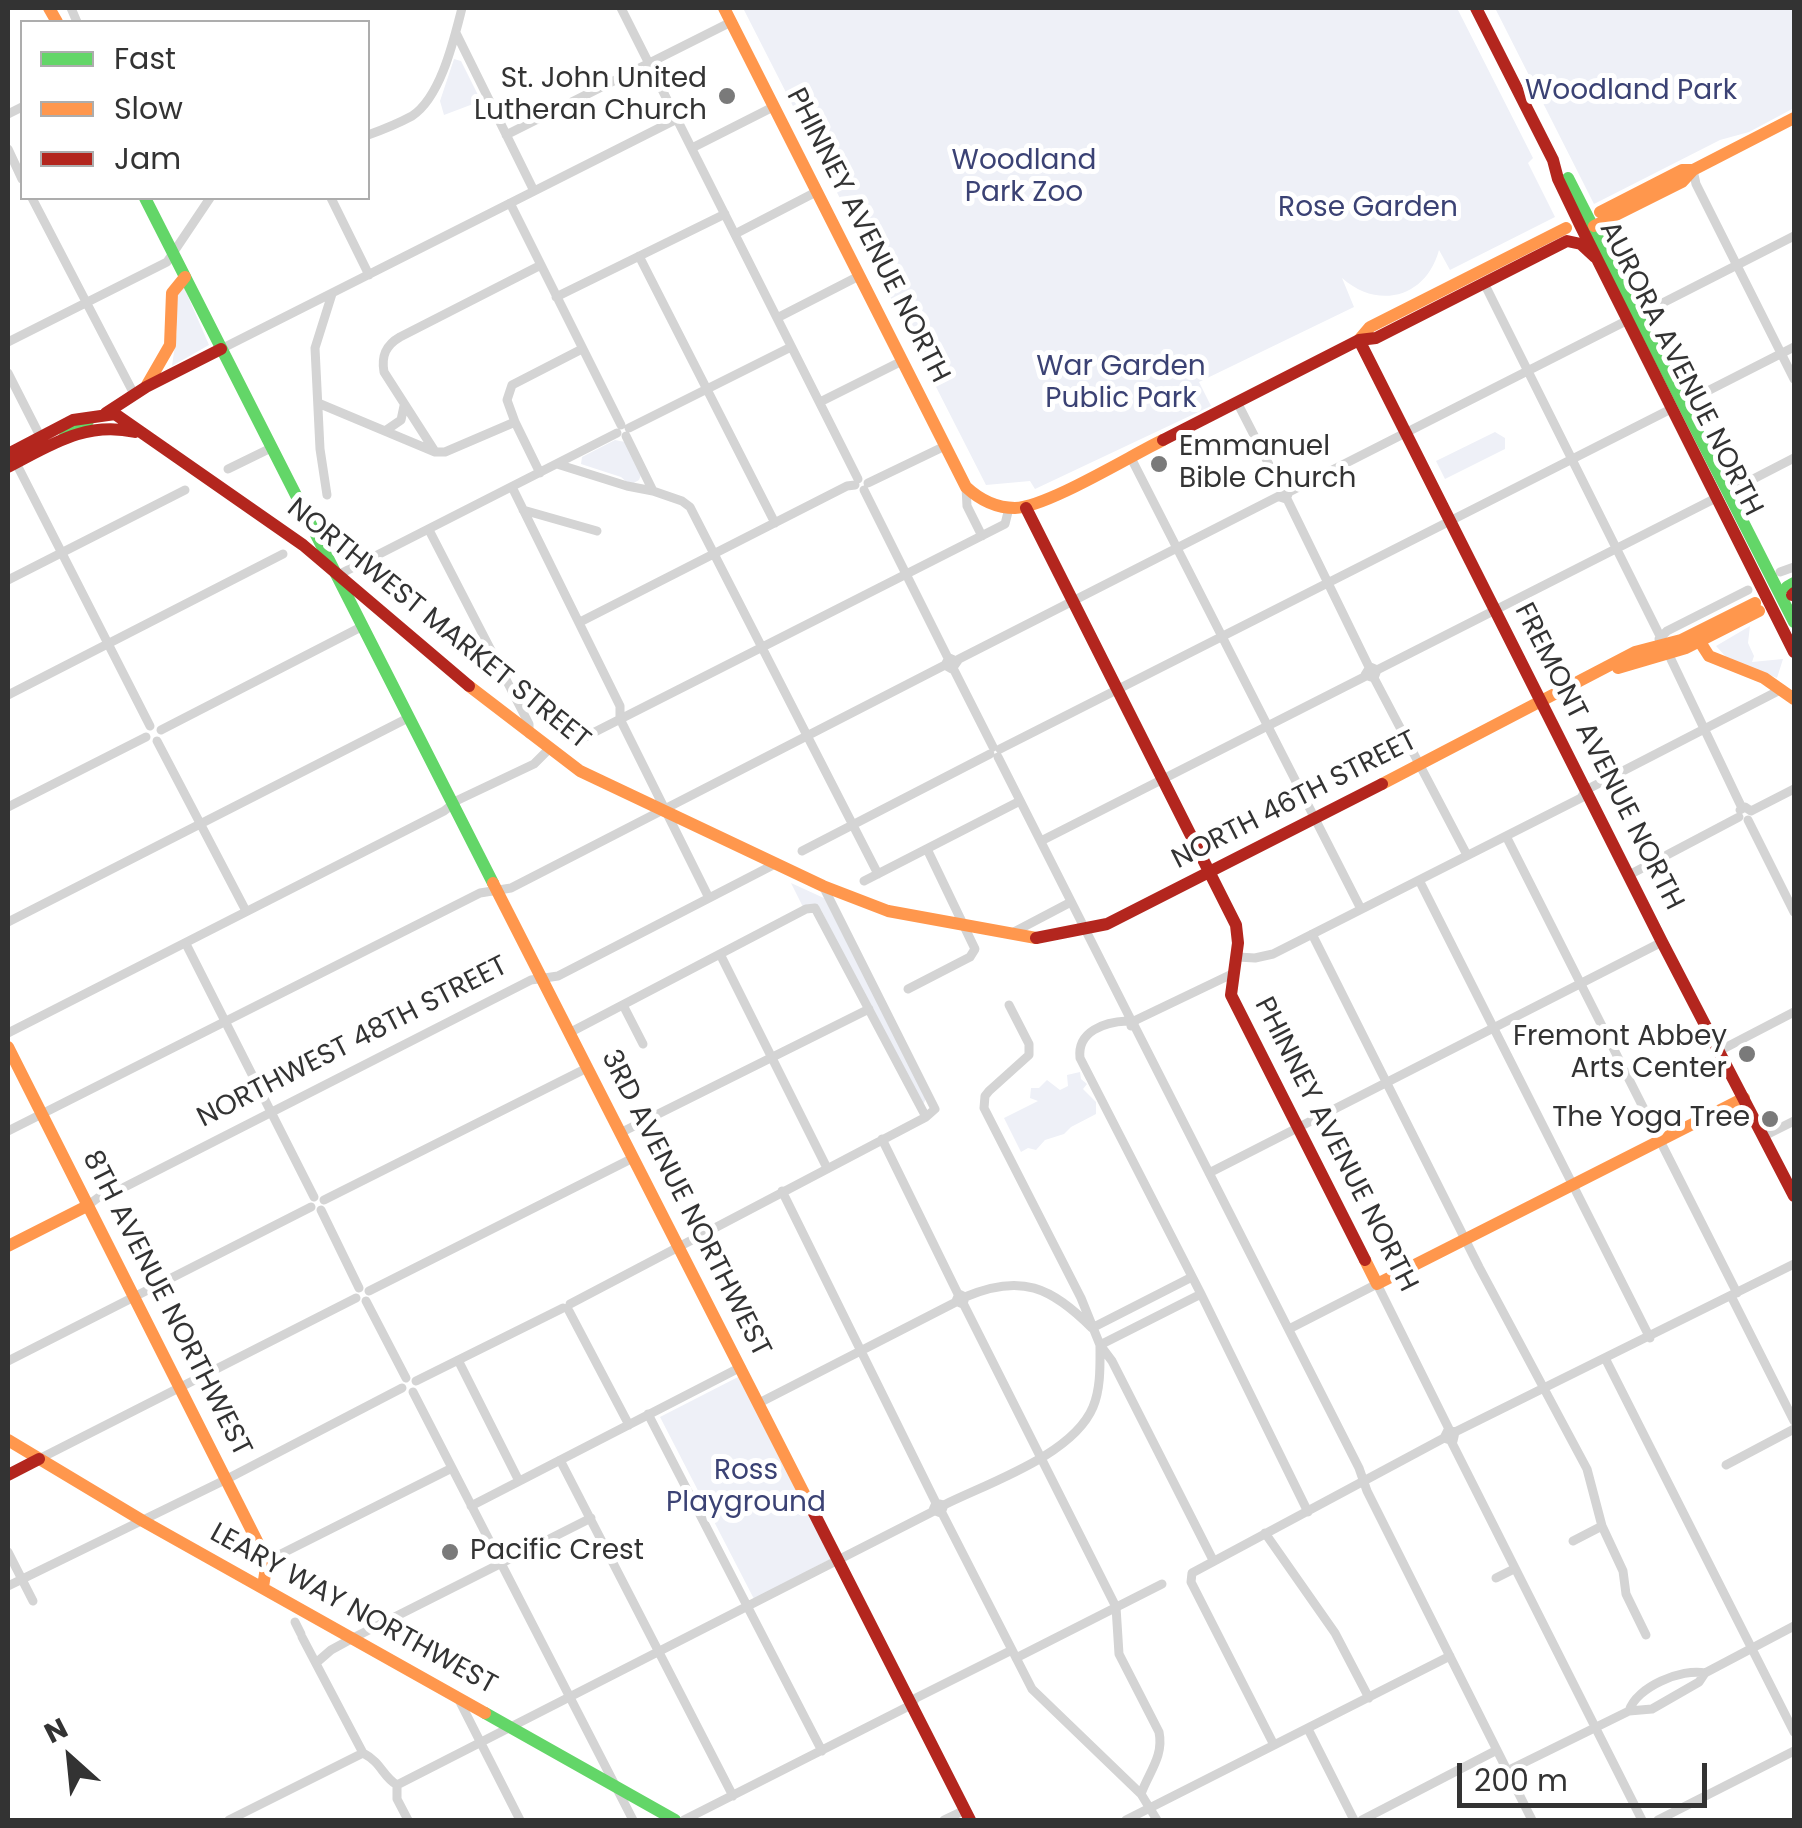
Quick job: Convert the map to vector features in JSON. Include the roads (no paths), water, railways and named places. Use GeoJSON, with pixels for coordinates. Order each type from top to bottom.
{"type":"FeatureCollection","features":[{"type":"Feature","properties":{"kind":"main road","name":"PHINNEY AVENUE NORTH"},"geometry":{"type":"LineString","coordinates":[[724,8],[966,488]]}},
{"type":"Feature","properties":{"kind":"main road","name":"AURORA AVENUE NORTH"},"geometry":{"type":"LineString","coordinates":[[1476,8],[1553,160],[1566,174],[1576,205],[1722,495],[1753,570],[1782,584]]}},
{"type":"Feature","properties":{"kind":"main road"},"geometry":{"type":"LineString","coordinates":[[1359,340],[1370,327],[1586,223],[1682,182],[1693,170],[1794,118]]}},
{"type":"Feature","properties":{"kind":"main road","name":"3RD AVENUE NORTHWEST"},"geometry":{"type":"LineString","coordinates":[[146,200],[967,1815]]}},
{"type":"Feature","properties":{"kind":"main road","name":"AURORA AVENUE NORTH"},"geometry":{"type":"LineString","coordinates":[[1586,223],[1596,258],[1634,318]]}},
{"type":"Feature","properties":{"kind":"main road"},"geometry":{"type":"LineString","coordinates":[[966,488],[983,502],[1026,508],[1359,340],[1376,338],[1570,241],[1596,258]]}},
{"type":"Feature","properties":{"kind":"main road"},"geometry":{"type":"LineString","coordinates":[[64,438],[80,424],[130,400],[140,390],[170,345],[172,293],[185,277]]}},
{"type":"Feature","properties":{"kind":"main road","name":"FREMONT AVENUE NORTH"},"geometry":{"type":"LineString","coordinates":[[1359,340],[1794,1196]]}},
{"type":"Feature","properties":{"kind":"main road"},"geometry":{"type":"LineString","coordinates":[[10,462],[40,436],[221,349]]}},
{"type":"Feature","properties":{"kind":"main road"},"geometry":{"type":"LineString","coordinates":[[78,418],[107,413]]}},
{"type":"Feature","properties":{"kind":"main road","name":"NORTHWEST MARKET STREET"},"geometry":{"type":"LineString","coordinates":[[107,413],[130,423],[303,545],[528,734],[580,771],[823,886],[888,911],[968,928]]}},
{"type":"Feature","properties":{"kind":"main road","name":"NORTHWEST MARKET STREET"},"geometry":{"type":"LineString","coordinates":[[10,462],[98,426],[142,434]]}},
{"type":"Feature","properties":{"kind":"main road","name":"AURORA AVENUE NORTH"},"geometry":{"type":"LineString","coordinates":[[1722,495],[1782,584],[1794,652]]}},
{"type":"Feature","properties":{"kind":"main road"},"geometry":{"type":"LineString","coordinates":[[1026,508],[1238,931],[1238,957]]}},
{"type":"Feature","properties":{"kind":"main road"},"geometry":{"type":"LineString","coordinates":[[303,545],[312,526]]}},
{"type":"Feature","properties":{"kind":"main road"},"geometry":{"type":"LineString","coordinates":[[1753,570],[1754,602]]}},
{"type":"Feature","properties":{"kind":"main road"},"geometry":{"type":"LineString","coordinates":[[355,611],[358,590]]}},
{"type":"Feature","properties":{"kind":"main road","name":"NORTH 46TH STREET"},"geometry":{"type":"LineString","coordinates":[[968,928],[1032,938],[1107,924],[1574,686],[1630,664],[1661,645],[1702,636],[1754,602]]}},
{"type":"Feature","properties":{"kind":"main road"},"geometry":{"type":"LineString","coordinates":[[1702,636],[1709,656],[1754,674],[1794,699]]}},
{"type":"Feature","properties":{"kind":"main road","name":"PHINNEY AVENUE NORTH"},"geometry":{"type":"LineString","coordinates":[[1238,957],[1230,988],[1234,1001],[1377,1284]]}},
{"type":"Feature","properties":{"kind":"main road","name":"8TH AVENUE NORTHWEST"},"geometry":{"type":"LineString","coordinates":[[8,1046],[267,1561]]}},
{"type":"Feature","properties":{"kind":"main road"},"geometry":{"type":"LineString","coordinates":[[1377,1284],[1744,1098]]}},
{"type":"Feature","properties":{"kind":"main road","name":"NORTHWEST 48TH STREET"},"geometry":{"type":"LineString","coordinates":[[8,1246],[88,1206]]}},
{"type":"Feature","properties":{"kind":"main road","name":"LEARY WAY NORTHWEST"},"geometry":{"type":"LineString","coordinates":[[8,1440],[144,1521],[675,1820]]}},
{"type":"Feature","properties":{"kind":"main road"},"geometry":{"type":"LineString","coordinates":[[8,1475],[39,1459]]}},
{"type":"Feature","properties":{"kind":"main road"},"geometry":{"type":"LineString","coordinates":[[263,1587],[267,1561]]}},
{"type":"Feature","properties":{"kind":"street"},"geometry":{"type":"LineString","coordinates":[[370,134],[410,117],[428,97],[448,59],[462,8]]}},
{"type":"Feature","properties":{"kind":"street"},"geometry":{"type":"LineString","coordinates":[[621,8],[1289,1329],[1532,1820]]}},
{"type":"Feature","properties":{"kind":"street"},"geometry":{"type":"LineString","coordinates":[[506,135],[731,22]]}},
{"type":"Feature","properties":{"kind":"street"},"geometry":{"type":"LineString","coordinates":[[456,33],[534,191]]}},
{"type":"Feature","properties":{"kind":"street"},"geometry":{"type":"LineString","coordinates":[[692,148],[774,107]]}},
{"type":"Feature","properties":{"kind":"street"},"geometry":{"type":"LineString","coordinates":[[221,349],[677,120]]}},
{"type":"Feature","properties":{"kind":"street"},"geometry":{"type":"LineString","coordinates":[[8,150],[20,175]]}},
{"type":"Feature","properties":{"kind":"street"},"geometry":{"type":"LineString","coordinates":[[1693,170],[1794,379]]}},
{"type":"Feature","properties":{"kind":"street"},"geometry":{"type":"LineString","coordinates":[[735,234],[816,192]]}},
{"type":"Feature","properties":{"kind":"street"},"geometry":{"type":"LineString","coordinates":[[33,200],[86,302],[140,390]]}},
{"type":"Feature","properties":{"kind":"street"},"geometry":{"type":"LineString","coordinates":[[8,342],[167,262],[209,200]]}},
{"type":"Feature","properties":{"kind":"street"},"geometry":{"type":"LineString","coordinates":[[332,200],[369,275]]}},
{"type":"Feature","properties":{"kind":"street"},"geometry":{"type":"LineString","coordinates":[[510,203],[652,491]]}},
{"type":"Feature","properties":{"kind":"street"},"geometry":{"type":"LineString","coordinates":[[556,297],[725,214]]}},
{"type":"Feature","properties":{"kind":"street"},"geometry":{"type":"LineString","coordinates":[[8,1131],[480,893],[511,888],[648,821],[950,663],[1794,236]]}},
{"type":"Feature","properties":{"kind":"street"},"geometry":{"type":"LineString","coordinates":[[639,256],[775,524]]}},
{"type":"Feature","properties":{"kind":"street"},"geometry":{"type":"LineString","coordinates":[[435,452],[384,372],[383,359],[390,344],[540,266]]}},
{"type":"Feature","properties":{"kind":"street"},"geometry":{"type":"LineString","coordinates":[[777,318],[860,276]]}},
{"type":"Feature","properties":{"kind":"street"},"geometry":{"type":"LineString","coordinates":[[1484,283],[1793,906]]}},
{"type":"Feature","properties":{"kind":"street"},"geometry":{"type":"LineString","coordinates":[[326,495],[315,348],[332,294]]}},
{"type":"Feature","properties":{"kind":"street"},"geometry":{"type":"LineString","coordinates":[[338,572],[429,530],[791,346]]}},
{"type":"Feature","properties":{"kind":"street"},"geometry":{"type":"LineString","coordinates":[[802,851],[1794,347]]}},
{"type":"Feature","properties":{"kind":"street"},"geometry":{"type":"LineString","coordinates":[[540,473],[507,400],[512,385],[582,349]]}},
{"type":"Feature","properties":{"kind":"street"},"geometry":{"type":"LineString","coordinates":[[820,402],[902,361]]}},
{"type":"Feature","properties":{"kind":"street"},"geometry":{"type":"LineString","coordinates":[[8,373],[40,436]]}},
{"type":"Feature","properties":{"kind":"street"},"geometry":{"type":"LineString","coordinates":[[1237,402],[1467,856]]}},
{"type":"Feature","properties":{"kind":"street"},"geometry":{"type":"LineString","coordinates":[[318,403],[435,452],[456,449],[514,422]]}},
{"type":"Feature","properties":{"kind":"street"},"geometry":{"type":"LineString","coordinates":[[385,431],[401,420],[404,403]]}},
{"type":"Feature","properties":{"kind":"street"},"geometry":{"type":"LineString","coordinates":[[580,622],[847,486],[861,484],[945,446]]}},
{"type":"Feature","properties":{"kind":"street"},"geometry":{"type":"LineString","coordinates":[[228,470],[271,448]]}},
{"type":"Feature","properties":{"kind":"street"},"geometry":{"type":"LineString","coordinates":[[1130,456],[1361,909]]}},
{"type":"Feature","properties":{"kind":"street"},"geometry":{"type":"LineString","coordinates":[[1040,841],[1794,458]]}},
{"type":"Feature","properties":{"kind":"street"},"geometry":{"type":"LineString","coordinates":[[10,462],[110,643],[153,731],[151,741],[158,741],[246,910]]}},
{"type":"Feature","properties":{"kind":"street"},"geometry":{"type":"LineString","coordinates":[[557,464],[686,504],[878,874]]}},
{"type":"Feature","properties":{"kind":"street"},"geometry":{"type":"LineString","coordinates":[[512,488],[580,622],[620,706],[620,719],[709,898]]}},
{"type":"Feature","properties":{"kind":"street","name":"PHINNEY AVENUE NORTH"},"geometry":{"type":"LineString","coordinates":[[966,488],[967,506],[982,536]]}},
{"type":"Feature","properties":{"kind":"street"},"geometry":{"type":"LineString","coordinates":[[8,580],[185,490]]}},
{"type":"Feature","properties":{"kind":"street"},"geometry":{"type":"LineString","coordinates":[[579,740],[1005,524],[1009,508]]}},
{"type":"Feature","properties":{"kind":"street"},"geometry":{"type":"LineString","coordinates":[[523,510],[597,531]]}},
{"type":"Feature","properties":{"kind":"street"},"geometry":{"type":"LineString","coordinates":[[429,530],[529,724],[528,734]]}},
{"type":"Feature","properties":{"kind":"street"},"geometry":{"type":"LineString","coordinates":[[8,695],[282,554]]}},
{"type":"Feature","properties":{"kind":"street"},"geometry":{"type":"LineString","coordinates":[[1782,584],[1794,567]]}},
{"type":"Feature","properties":{"kind":"street","name":"NORTH 46TH STREET"},"geometry":{"type":"LineString","coordinates":[[1661,645],[1754,602]]}},
{"type":"Feature","properties":{"kind":"street"},"geometry":{"type":"LineString","coordinates":[[8,807],[363,626]]}},
{"type":"Feature","properties":{"kind":"street"},"geometry":{"type":"LineString","coordinates":[[1238,957],[1264,957],[1312,934],[1581,798],[1586,790],[1782,689]]}},
{"type":"Feature","properties":{"kind":"street"},"geometry":{"type":"LineString","coordinates":[[8,922],[408,718]]}},
{"type":"Feature","properties":{"kind":"street"},"geometry":{"type":"LineString","coordinates":[[8,1033],[454,806],[458,800],[534,764],[548,750]]}},
{"type":"Feature","properties":{"kind":"street"},"geometry":{"type":"LineString","coordinates":[[1629,874],[1794,789]]}},
{"type":"Feature","properties":{"kind":"street"},"geometry":{"type":"LineString","coordinates":[[864,881],[1020,801]]}},
{"type":"Feature","properties":{"kind":"street"},"geometry":{"type":"LineString","coordinates":[[1506,836],[1660,1141],[1794,1421]]}},
{"type":"Feature","properties":{"kind":"street"},"geometry":{"type":"LineString","coordinates":[[908,989],[974,955],[974,941],[927,849]]}},
{"type":"Feature","properties":{"kind":"street","name":"NORTHWEST 48TH STREET"},"geometry":{"type":"LineString","coordinates":[[88,1206],[99,1197],[531,980],[558,976],[777,864]]}},
{"type":"Feature","properties":{"kind":"street"},"geometry":{"type":"LineString","coordinates":[[1418,880],[1650,1338]]}},
{"type":"Feature","properties":{"kind":"street"},"geometry":{"type":"LineString","coordinates":[[8,1589],[228,1479],[408,1382],[567,1308],[926,1117],[934,1109],[934,1102],[823,886]]}},
{"type":"Feature","properties":{"kind":"street"},"geometry":{"type":"LineString","coordinates":[[1008,936],[1071,902]]}},
{"type":"Feature","properties":{"kind":"street"},"geometry":{"type":"LineString","coordinates":[[569,1033],[815,908],[926,1117]]}},
{"type":"Feature","properties":{"kind":"street"},"geometry":{"type":"LineString","coordinates":[[1312,934],[1466,1241],[1588,1470],[1602,1526],[1623,1571],[1626,1594],[1646,1634]]}},
{"type":"Feature","properties":{"kind":"street"},"geometry":{"type":"LineString","coordinates":[[1209,1173],[1662,942]]}},
{"type":"Feature","properties":{"kind":"street"},"geometry":{"type":"LineString","coordinates":[[186,944],[408,1382],[407,1393],[413,1392],[633,1820]]}},
{"type":"Feature","properties":{"kind":"street"},"geometry":{"type":"LineString","coordinates":[[720,956],[827,1168]]}},
{"type":"Feature","properties":{"kind":"street"},"geometry":{"type":"LineString","coordinates":[[1232,974],[1132,1021],[1112,1022],[1084,1036],[1080,1045],[1082,1062],[1202,1294],[1308,1512]]}},
{"type":"Feature","properties":{"kind":"street"},"geometry":{"type":"LineString","coordinates":[[623,1005],[643,1044]]}},
{"type":"Feature","properties":{"kind":"street"},"geometry":{"type":"LineString","coordinates":[[1009,1005],[1029,1044],[1028,1060],[985,1096],[984,1108],[1081,1298],[1100,1345],[1112,1361],[1212,1560]]}},
{"type":"Feature","properties":{"kind":"street"},"geometry":{"type":"LineString","coordinates":[[620,1134],[869,1009]]}},
{"type":"Feature","properties":{"kind":"street"},"geometry":{"type":"LineString","coordinates":[[1719,1051],[1794,1012]]}},
{"type":"Feature","properties":{"kind":"street"},"geometry":{"type":"LineString","coordinates":[[8,1361],[587,1068]]}},
{"type":"Feature","properties":{"kind":"street"},"geometry":{"type":"LineString","coordinates":[[1764,1136],[1794,1121]]}},
{"type":"Feature","properties":{"kind":"street"},"geometry":{"type":"LineString","coordinates":[[882,1139],[1116,1607],[1119,1654],[1161,1743],[1161,1753],[1141,1794]]}},
{"type":"Feature","properties":{"kind":"street"},"geometry":{"type":"LineString","coordinates":[[39,1459],[633,1158]]}},
{"type":"Feature","properties":{"kind":"street"},"geometry":{"type":"LineString","coordinates":[[782,1191],[939,1508],[1042,1701],[1141,1794],[1157,1820]]}},
{"type":"Feature","properties":{"kind":"street"},"geometry":{"type":"LineString","coordinates":[[1274,1746],[1190,1576],[1212,1560],[1450,1435],[1794,1264]]}},
{"type":"Feature","properties":{"kind":"street"},"geometry":{"type":"LineString","coordinates":[[1092,1328],[1192,1277]]}},
{"type":"Feature","properties":{"kind":"street"},"geometry":{"type":"LineString","coordinates":[[759,1403],[961,1299],[1010,1283],[1058,1297],[1092,1328]]}},
{"type":"Feature","properties":{"kind":"street"},"geometry":{"type":"LineString","coordinates":[[1289,1329],[1377,1284]]}},
{"type":"Feature","properties":{"kind":"street","name":"PHINNEY AVENUE NORTH"},"geometry":{"type":"LineString","coordinates":[[1377,1284],[1514,1569],[1642,1820]]}},
{"type":"Feature","properties":{"kind":"street"},"geometry":{"type":"LineString","coordinates":[[1100,1345],[1202,1294]]}},
{"type":"Feature","properties":{"kind":"street"},"geometry":{"type":"LineString","coordinates":[[567,1308],[628,1424]]}},
{"type":"Feature","properties":{"kind":"street"},"geometry":{"type":"LineString","coordinates":[[397,1785],[1071,1438],[1093,1407],[1099,1385],[1100,1345]]}},
{"type":"Feature","properties":{"kind":"street"},"geometry":{"type":"LineString","coordinates":[[458,1360],[519,1481]]}},
{"type":"Feature","properties":{"kind":"street"},"geometry":{"type":"LineString","coordinates":[[1606,1360],[1794,1732]]}},
{"type":"Feature","properties":{"kind":"street"},"geometry":{"type":"LineString","coordinates":[[471,1506],[740,1367]]}},
{"type":"Feature","properties":{"kind":"street"},"geometry":{"type":"LineString","coordinates":[[648,1414],[822,1751]]}},
{"type":"Feature","properties":{"kind":"street"},"geometry":{"type":"LineString","coordinates":[[1726,1464],[1794,1430]]}},
{"type":"Feature","properties":{"kind":"street"},"geometry":{"type":"LineString","coordinates":[[560,1460],[733,1796]]}},
{"type":"Feature","properties":{"kind":"street"},"geometry":{"type":"LineString","coordinates":[[267,1561],[452,1468]]}},
{"type":"Feature","properties":{"kind":"street"},"geometry":{"type":"LineString","coordinates":[[316,1663],[354,1638],[591,1518]]}},
{"type":"Feature","properties":{"kind":"street"},"geometry":{"type":"LineString","coordinates":[[1572,1541],[1602,1526]]}},
{"type":"Feature","properties":{"kind":"street"},"geometry":{"type":"LineString","coordinates":[[1265,1534],[1335,1632],[1368,1698]]}},
{"type":"Feature","properties":{"kind":"street"},"geometry":{"type":"LineString","coordinates":[[8,1552],[33,1601]]}},
{"type":"Feature","properties":{"kind":"street"},"geometry":{"type":"LineString","coordinates":[[1496,1578],[1514,1569]]}},
{"type":"Feature","properties":{"kind":"street"},"geometry":{"type":"LineString","coordinates":[[684,1820],[912,1705],[916,1698],[1162,1584]]}},
{"type":"Feature","properties":{"kind":"street"},"geometry":{"type":"LineString","coordinates":[[295,1622],[363,1753],[378,1761],[388,1780],[397,1785]]}},
{"type":"Feature","properties":{"kind":"street"},"geometry":{"type":"LineString","coordinates":[[1508,1770],[1629,1711],[1652,1710],[1699,1682],[1705,1673],[1794,1626]]}},
{"type":"Feature","properties":{"kind":"street"},"geometry":{"type":"LineString","coordinates":[[1126,1820],[1450,1656]]}},
{"type":"Feature","properties":{"kind":"street"},"geometry":{"type":"LineString","coordinates":[[1629,1711],[1630,1704],[1646,1690],[1682,1674],[1705,1673]]}},
{"type":"Feature","properties":{"kind":"street"},"geometry":{"type":"LineString","coordinates":[[458,1698],[520,1820]]}},
{"type":"Feature","properties":{"kind":"street"},"geometry":{"type":"LineString","coordinates":[[1308,1729],[1354,1820]]}},
{"type":"Feature","properties":{"kind":"street"},"geometry":{"type":"LineString","coordinates":[[1362,1820],[1497,1750]]}},
{"type":"Feature","properties":{"kind":"street"},"geometry":{"type":"LineString","coordinates":[[1658,1820],[1794,1751]]}},
{"type":"Feature","properties":{"kind":"street"},"geometry":{"type":"LineString","coordinates":[[228,1820],[363,1753]]}},
{"type":"Feature","properties":{"kind":"street"},"geometry":{"type":"LineString","coordinates":[[397,1785],[397,1799],[408,1820]]}},
{"type":"Feature","properties":{"kind":"street"},"geometry":{"type":"LineString","coordinates":[[944,1820],[967,1815]]}},
{"type":"Feature","properties":{"kind":"place","name":"St. John United Lutheran Church"},"geometry":{"type":"Point","coordinates":[727,96]}},
{"type":"Feature","properties":{"kind":"place","name":"Emmanuel Bible Church"},"geometry":{"type":"Point","coordinates":[1159,464]}},
{"type":"Feature","properties":{"kind":"place","name":"Fremont Abbey Arts Center"},"geometry":{"type":"Point","coordinates":[1747,1054]}},
{"type":"Feature","properties":{"kind":"place","name":"The Yoga Tree"},"geometry":{"type":"Point","coordinates":[1770,1119]}},
{"type":"Feature","properties":{"kind":"place","name":"Pacific Crest"},"geometry":{"type":"Point","coordinates":[450,1552]}},
{"type":"Feature","properties":{"kind":"park label","name":"Woodland Park"},"geometry":{"type":"Point","coordinates":[1631,92]}},
{"type":"Feature","properties":{"kind":"park label","name":"Woodland Park Zoo"},"geometry":{"type":"Point","coordinates":[1024,178]}},
{"type":"Feature","properties":{"kind":"park label","name":"Rose Garden"},"geometry":{"type":"Point","coordinates":[1368,209]}},
{"type":"Feature","properties":{"kind":"park label","name":"War Garden Public Park"},"geometry":{"type":"Point","coordinates":[1121,384]}},
{"type":"Feature","properties":{"kind":"park label","name":"Ross Playground"},"geometry":{"type":"Point","coordinates":[746,1488]}}]}
